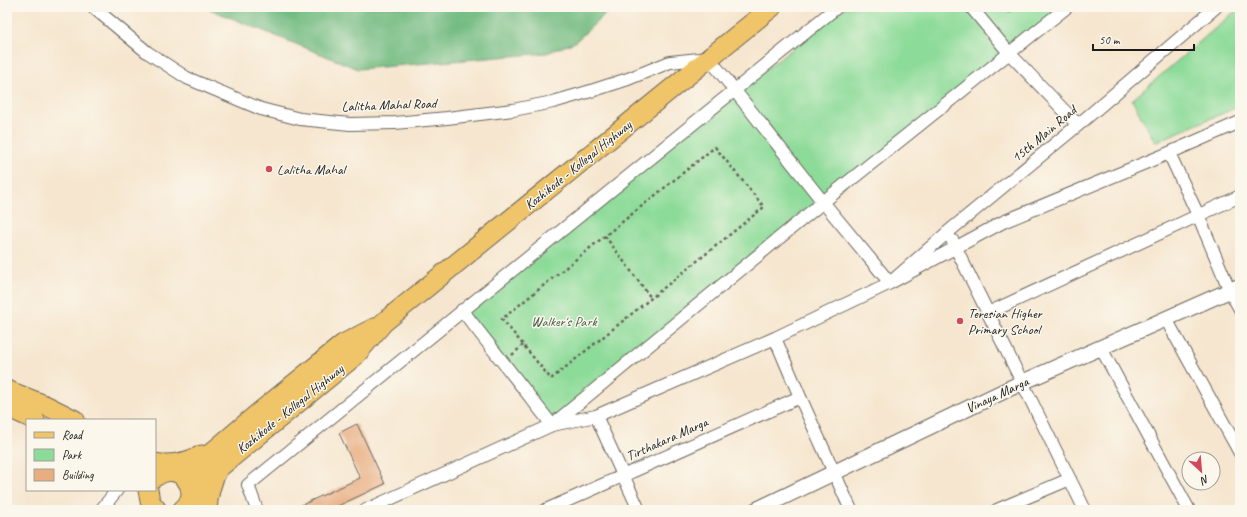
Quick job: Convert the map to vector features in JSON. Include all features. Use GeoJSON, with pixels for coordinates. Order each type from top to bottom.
{"type":"FeatureCollection","features":[{"type":"Feature","properties":{"kind":"main road","name":"Kozhikode - Kollegal Highway"},"geometry":{"type":"LineString","coordinates":[[187,484],[220,466],[355,356],[384,322],[772,7]]}},
{"type":"Feature","properties":{"kind":"main road","name":"Kozhikode - Kollegal Highway"},"geometry":{"type":"LineString","coordinates":[[187,484],[223,442],[343,344],[384,322]]}},
{"type":"Feature","properties":{"kind":"main road"},"geometry":{"type":"LineString","coordinates":[[7,390],[74,419]]}},
{"type":"Feature","properties":{"kind":"main road"},"geometry":{"type":"LineString","coordinates":[[7,406],[33,419]]}},
{"type":"Feature","properties":{"kind":"main road"},"geometry":{"type":"LineString","coordinates":[[156,480],[173,465],[187,462],[223,442]]}},
{"type":"Feature","properties":{"kind":"main road"},"geometry":{"type":"LineString","coordinates":[[208,510],[208,498],[212,480],[220,466]]}},
{"type":"Feature","properties":{"kind":"main road"},"geometry":{"type":"LineString","coordinates":[[156,480],[163,472],[177,472],[187,484],[191,497],[182,510]]}},
{"type":"Feature","properties":{"kind":"street","name":"Lalitha Mahal Road"},"geometry":{"type":"LineString","coordinates":[[93,7],[147,52],[187,78],[261,109],[300,119],[350,124],[395,123],[513,110],[553,102],[591,91],[628,79],[670,62],[709,58]]}},
{"type":"Feature","properties":{"kind":"street"},"geometry":{"type":"LineString","coordinates":[[257,510],[248,485],[837,7]]}},
{"type":"Feature","properties":{"kind":"street"},"geometry":{"type":"LineString","coordinates":[[971,7],[1010,54],[1078,126]]}},
{"type":"Feature","properties":{"kind":"street"},"geometry":{"type":"LineString","coordinates":[[552,425],[823,202],[1067,7]]}},
{"type":"Feature","properties":{"kind":"street","name":"15th Main Road"},"geometry":{"type":"LineString","coordinates":[[890,283],[948,232],[1078,126],[1216,7]]}},
{"type":"Feature","properties":{"kind":"street"},"geometry":{"type":"LineString","coordinates":[[709,58],[823,202],[890,283]]}},
{"type":"Feature","properties":{"kind":"street"},"geometry":{"type":"LineString","coordinates":[[366,510],[552,425],[596,416],[775,338],[890,283],[1003,222],[1240,122]]}},
{"type":"Feature","properties":{"kind":"street"},"geometry":{"type":"LineString","coordinates":[[1169,153],[1235,288],[1240,309]]}},
{"type":"Feature","properties":{"kind":"street"},"geometry":{"type":"LineString","coordinates":[[988,313],[1240,196]]}},
{"type":"Feature","properties":{"kind":"street"},"geometry":{"type":"LineString","coordinates":[[948,232],[1085,510]]}},
{"type":"Feature","properties":{"kind":"street","name":"Vinaya Marga"},"geometry":{"type":"LineString","coordinates":[[756,510],[1022,382],[1235,288]]}},
{"type":"Feature","properties":{"kind":"street"},"geometry":{"type":"LineString","coordinates":[[462,310],[552,425]]}},
{"type":"Feature","properties":{"kind":"street"},"geometry":{"type":"LineString","coordinates":[[1166,319],[1240,453]]}},
{"type":"Feature","properties":{"kind":"street"},"geometry":{"type":"LineString","coordinates":[[775,338],[833,473],[851,510]]}},
{"type":"Feature","properties":{"kind":"street"},"geometry":{"type":"LineString","coordinates":[[1101,348],[1189,510]]}},
{"type":"Feature","properties":{"kind":"street","name":"Tirthakara Marga"},"geometry":{"type":"LineString","coordinates":[[546,510],[800,397]]}},
{"type":"Feature","properties":{"kind":"street"},"geometry":{"type":"LineString","coordinates":[[596,416],[624,474],[639,510]]}},
{"type":"Feature","properties":{"kind":"street"},"geometry":{"type":"LineString","coordinates":[[996,510],[1070,479]]}},
{"type":"Feature","properties":{"kind":"street"},"geometry":{"type":"LineString","coordinates":[[101,510],[116,491]]}},
{"type":"Feature","properties":{"kind":"path"},"geometry":{"type":"LineString","coordinates":[[1005,7],[1009,12],[1016,7]]}},
{"type":"Feature","properties":{"kind":"path"},"geometry":{"type":"LineString","coordinates":[[715,147],[764,207],[651,298],[551,380],[502,319],[715,147]]}},
{"type":"Feature","properties":{"kind":"path"},"geometry":{"type":"LineString","coordinates":[[605,236],[651,298]]}},
{"type":"Feature","properties":{"kind":"green space"},"geometry":{"type":"Polygon","coordinates":[[[204,7],[613,7],[575,42],[547,53],[358,69],[204,7]]]}},
{"type":"Feature","properties":{"kind":"green space","name":"Walker's Park"},"geometry":{"type":"Polygon","coordinates":[[[846,7],[1063,7],[552,425],[462,310],[846,7]]]}},
{"type":"Feature","properties":{"kind":"green space"},"geometry":{"type":"Polygon","coordinates":[[[1240,7],[1240,106],[1155,142],[1132,100],[1240,7]]]}},
{"type":"Feature","properties":{"kind":"building"},"geometry":{"type":"Polygon","coordinates":[[[357,424],[385,484],[329,510],[291,510],[360,478],[339,433],[357,424]]]}},
{"type":"Feature","properties":{"kind":"place","name":"Lalitha Mahal"},"geometry":{"type":"Point","coordinates":[269,169]}},
{"type":"Feature","properties":{"kind":"place","name":"Teresian Higher Primary School"},"geometry":{"type":"Point","coordinates":[960,321]}}]}
